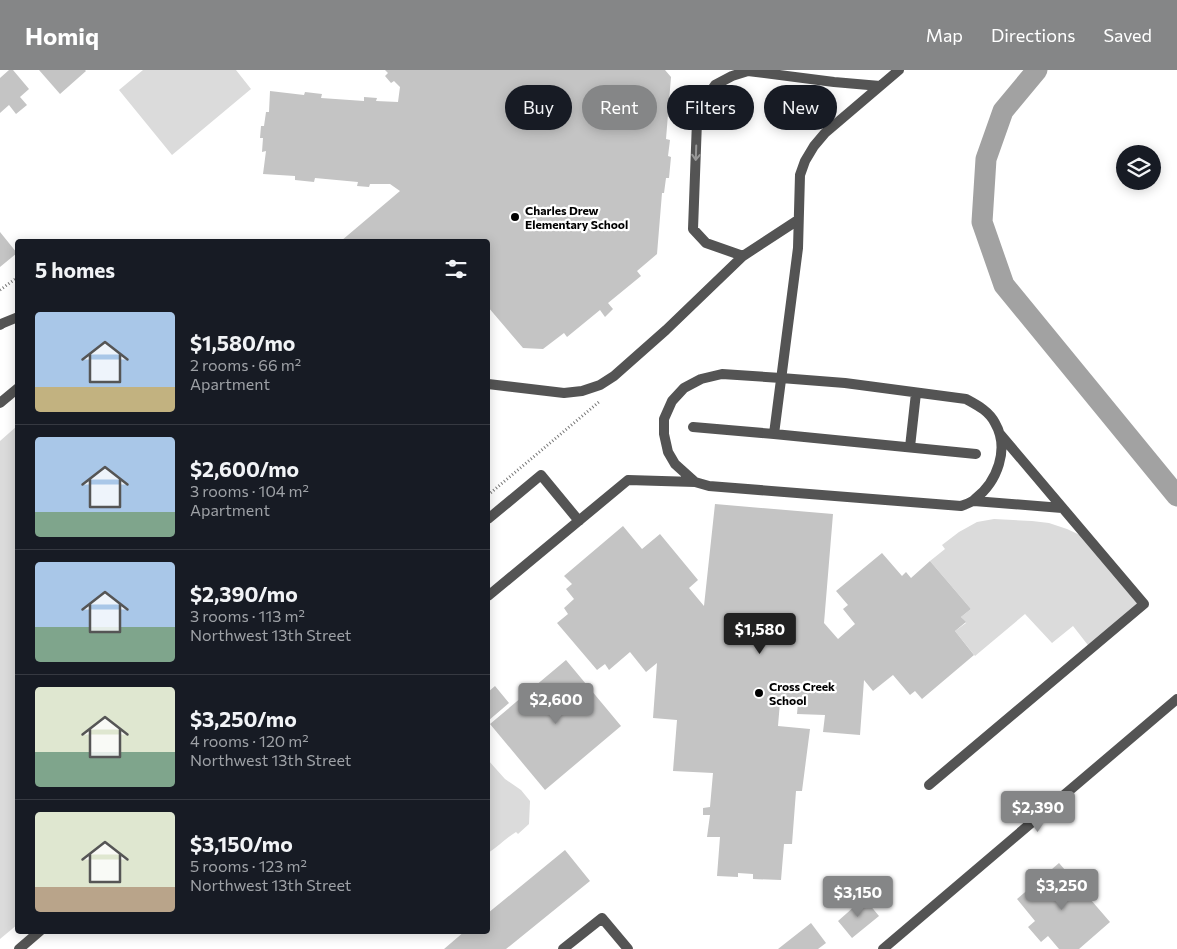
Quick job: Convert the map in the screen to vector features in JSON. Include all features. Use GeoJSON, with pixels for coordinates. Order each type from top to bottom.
{"type":"FeatureCollection","features":[{"type":"Feature","properties":{"kind":"street"},"geometry":{"type":"LineString","coordinates":[[743,256],[706,243],[693,229],[697,121],[704,101],[715,85],[748,70],[834,82],[880,86]]}},
{"type":"Feature","properties":{"kind":"street"},"geometry":{"type":"LineString","coordinates":[[774,434],[798,248],[800,175],[805,161],[825,133],[899,70]]}},
{"type":"Feature","properties":{"kind":"street"},"geometry":{"type":"LineString","coordinates":[[490,384],[564,393],[600,385],[614,376],[666,330],[743,256],[798,220]]}},
{"type":"Feature","properties":{"kind":"street"},"geometry":{"type":"LineString","coordinates":[[0,325],[15,319]]}},
{"type":"Feature","properties":{"kind":"street"},"geometry":{"type":"LineString","coordinates":[[695,482],[675,464],[668,452],[664,434],[664,419],[672,401],[684,388],[701,379],[722,374],[781,378],[846,383],[966,399],[987,413],[1000,433],[1144,604],[930,785]]}},
{"type":"Feature","properties":{"kind":"street"},"geometry":{"type":"LineString","coordinates":[[0,403],[15,390]]}},
{"type":"Feature","properties":{"kind":"street"},"geometry":{"type":"LineString","coordinates":[[910,448],[916,392]]}},
{"type":"Feature","properties":{"kind":"street"},"geometry":{"type":"LineString","coordinates":[[693,427],[976,454]]}},
{"type":"Feature","properties":{"kind":"street"},"geometry":{"type":"LineString","coordinates":[[490,594],[628,480],[695,482],[710,486],[961,506],[974,501],[995,476],[1000,463],[1002,448],[1000,433]]}},
{"type":"Feature","properties":{"kind":"street"},"geometry":{"type":"LineString","coordinates":[[490,517],[541,476],[579,521]]}},
{"type":"Feature","properties":{"kind":"street"},"geometry":{"type":"LineString","coordinates":[[974,501],[1062,508]]}},
{"type":"Feature","properties":{"kind":"street"},"geometry":{"type":"LineString","coordinates":[[883,949],[1177,699]]}},
{"type":"Feature","properties":{"kind":"street"},"geometry":{"type":"LineString","coordinates":[[563,949],[602,918],[628,949]]}},
{"type":"Feature","properties":{"kind":"street"},"geometry":{"type":"LineString","coordinates":[[19,949],[36,934]]}},
{"type":"Feature","properties":{"kind":"path"},"geometry":{"type":"LineString","coordinates":[[0,290],[15,279]]}},
{"type":"Feature","properties":{"kind":"path"},"geometry":{"type":"LineString","coordinates":[[490,493],[607,396]]}},
{"type":"Feature","properties":{"kind":"shaded area"},"geometry":{"type":"Polygon","coordinates":[[[143,70],[236,70],[251,89],[172,155],[119,90],[143,70]]]}},
{"type":"Feature","properties":{"kind":"shaded area"},"geometry":{"type":"Polygon","coordinates":[[[15,428],[15,926],[0,939],[0,441],[15,428]]]}},
{"type":"Feature","properties":{"kind":"shaded area"},"geometry":{"type":"Polygon","coordinates":[[[994,519],[1049,523],[1082,536],[1144,604],[1091,649],[1073,626],[1052,643],[1025,614],[975,656],[955,631],[966,623],[961,617],[971,609],[930,561],[945,549],[942,545],[959,532],[977,522],[994,519]]]}},
{"type":"Feature","properties":{"kind":"shaded area"},"geometry":{"type":"Polygon","coordinates":[[[490,762],[505,779],[521,790],[530,801],[529,824],[518,834],[516,832],[490,852],[490,762]]]}},
{"type":"Feature","properties":{"kind":"building"},"geometry":{"type":"Polygon","coordinates":[[[9,70],[13,70],[29,89],[20,97],[27,105],[16,114],[9,105],[0,113],[0,78],[9,70]]]}},
{"type":"Feature","properties":{"kind":"building"},"geometry":{"type":"Polygon","coordinates":[[[39,70],[85,70],[86,71],[60,94],[39,70]]]}},
{"type":"Feature","properties":{"kind":"building","name":"Charles Drew Elementary School"},"geometry":{"type":"Polygon","coordinates":[[[385,70],[665,70],[671,77],[670,85],[667,85],[666,139],[670,140],[668,156],[671,157],[669,178],[666,178],[664,193],[662,193],[657,254],[637,271],[641,276],[608,303],[613,309],[605,317],[600,310],[567,337],[564,333],[543,349],[523,348],[490,309],[490,239],[343,239],[400,191],[390,184],[370,184],[369,187],[357,186],[358,182],[315,178],[314,182],[295,180],[295,176],[263,174],[266,151],[262,152],[263,138],[260,138],[261,126],[264,126],[266,112],[269,112],[270,91],[304,95],[305,92],[322,94],[321,98],[364,101],[364,97],[377,98],[376,101],[398,102],[400,87],[394,81],[391,83],[385,76],[388,73],[385,70]]]}},
{"type":"Feature","properties":{"kind":"building"},"geometry":{"type":"Polygon","coordinates":[[[0,232],[15,251],[15,255],[0,267],[0,232]]]}},
{"type":"Feature","properties":{"kind":"building","name":"Cross Creek School"},"geometry":{"type":"Polygon","coordinates":[[[715,504],[833,514],[824,623],[838,639],[855,624],[843,609],[848,605],[836,591],[882,553],[902,576],[906,572],[911,578],[930,561],[971,609],[961,617],[966,622],[955,631],[974,655],[922,699],[915,691],[910,695],[893,675],[873,691],[864,680],[860,735],[823,732],[825,715],[797,714],[798,703],[780,702],[778,726],[810,729],[802,791],[796,791],[792,844],[784,844],[781,880],[753,879],[753,874],[738,873],[738,877],[717,876],[720,837],[707,837],[710,815],[703,815],[703,808],[710,807],[713,773],[673,771],[677,720],[653,718],[657,663],[646,672],[630,652],[609,670],[605,664],[597,670],[557,623],[568,614],[564,608],[574,599],[566,589],[572,584],[564,576],[623,526],[642,549],[660,534],[698,580],[689,588],[704,606],[715,504]]]}},
{"type":"Feature","properties":{"kind":"building"},"geometry":{"type":"Polygon","coordinates":[[[566,660],[621,726],[545,790],[490,724],[566,660]]]}},
{"type":"Feature","properties":{"kind":"building"},"geometry":{"type":"Polygon","coordinates":[[[495,686],[509,703],[490,719],[490,690],[495,686]]]}},
{"type":"Feature","properties":{"kind":"building"},"geometry":{"type":"Polygon","coordinates":[[[565,850],[590,881],[506,949],[444,949],[462,934],[490,934],[490,911],[565,850]]]}},
{"type":"Feature","properties":{"kind":"building"},"geometry":{"type":"Polygon","coordinates":[[[1059,863],[1110,922],[1079,949],[1059,949],[1048,936],[1041,942],[1028,927],[1035,921],[1017,899],[1059,863]]]}},
{"type":"Feature","properties":{"kind":"building"},"geometry":{"type":"Polygon","coordinates":[[[864,898],[879,916],[852,938],[838,921],[864,898]]]}},
{"type":"Feature","properties":{"kind":"building"},"geometry":{"type":"Polygon","coordinates":[[[811,923],[826,943],[818,949],[778,949],[811,923]]]}},
{"type":"Feature","properties":{"kind":"waterway"},"geometry":{"type":"LineString","coordinates":[[1037,70],[1003,111],[986,159],[982,222],[1004,285],[1177,496]]}},
{"type":"Feature","properties":{"kind":"place","name":"Charles Drew Elementary School"},"geometry":{"type":"Point","coordinates":[515,217]}},
{"type":"Feature","properties":{"kind":"place","name":"Cross Creek School"},"geometry":{"type":"Point","coordinates":[759,693]}}]}
